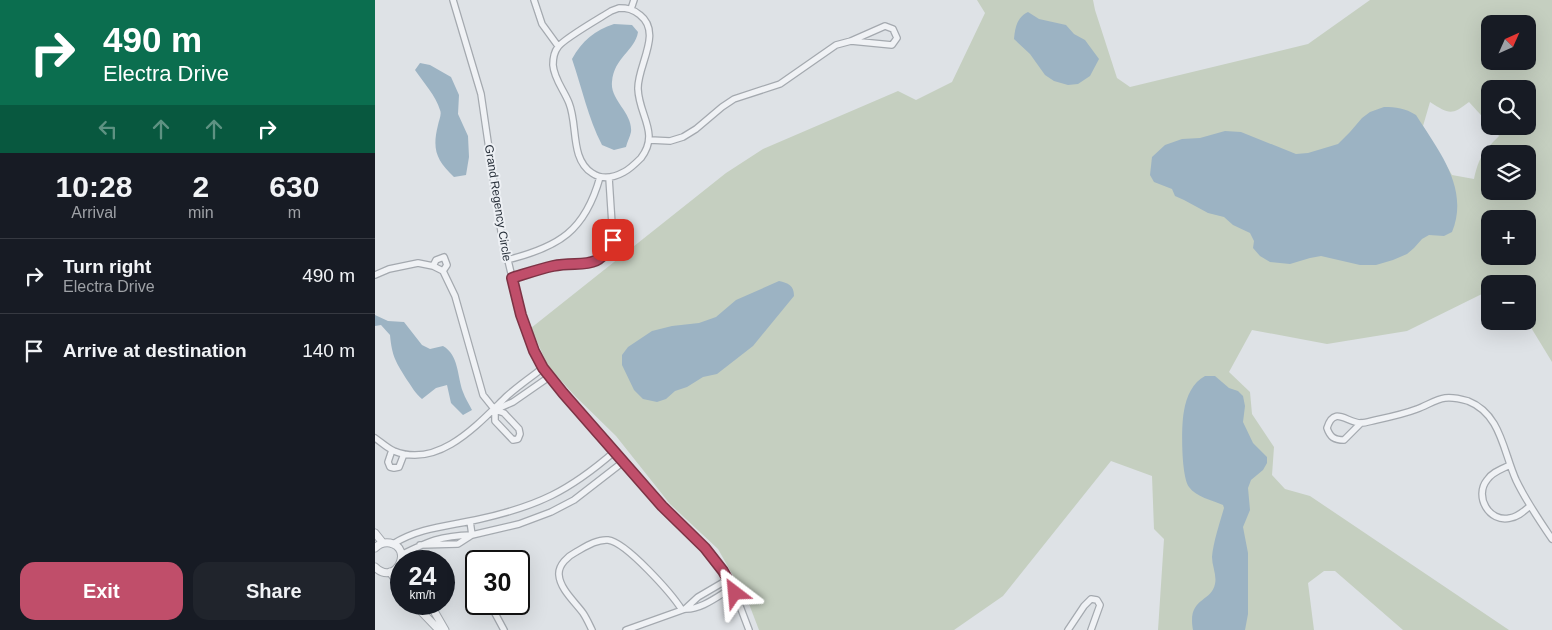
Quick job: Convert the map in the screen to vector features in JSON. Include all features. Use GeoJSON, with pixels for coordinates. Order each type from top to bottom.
{"type":"FeatureCollection","features":[{"type":"Feature","properties":{"kind":"street","name":"Grand Regency Circle"},"geometry":{"type":"LineString","coordinates":[[453,0],[481,94],[501,231],[521,315],[534,351],[549,377],[614,452],[662,506],[705,548],[732,588],[749,630]]}},
{"type":"Feature","properties":{"kind":"street"},"geometry":{"type":"LineString","coordinates":[[534,0],[542,24],[558,46]]}},
{"type":"Feature","properties":{"kind":"street"},"geometry":{"type":"LineString","coordinates":[[631,9],[634,0]]}},
{"type":"Feature","properties":{"kind":"street"},"geometry":{"type":"LineString","coordinates":[[619,8],[631,9],[642,17],[647,24],[650,32],[649,40],[640,72],[638,88],[650,140],[643,154],[633,166],[619,175],[609,178],[601,177],[585,168],[579,156],[571,109],[554,72],[553,64],[558,46],[611,10],[619,8]]}},
{"type":"Feature","properties":{"kind":"street"},"geometry":{"type":"LineString","coordinates":[[650,140],[670,141],[690,134],[734,99],[787,81],[836,45],[851,41],[885,26],[893,29],[897,38],[892,45],[851,41]]}},
{"type":"Feature","properties":{"kind":"street"},"geometry":{"type":"LineString","coordinates":[[507,260],[535,253],[563,238],[575,228],[591,202],[601,177]]}},
{"type":"Feature","properties":{"kind":"street"},"geometry":{"type":"LineString","coordinates":[[512,278],[555,266],[588,264],[602,257],[609,249],[613,240],[609,178]]}},
{"type":"Feature","properties":{"kind":"street"},"geometry":{"type":"LineString","coordinates":[[433,266],[436,260],[444,257],[447,265],[443,271]]}},
{"type":"Feature","properties":{"kind":"street"},"geometry":{"type":"LineString","coordinates":[[375,275],[389,269],[418,263],[433,266],[443,271],[455,296],[483,395],[495,410],[505,413],[519,429],[518,439],[513,440],[508,436],[495,420],[495,410]]}},
{"type":"Feature","properties":{"kind":"street"},"geometry":{"type":"LineString","coordinates":[[375,438],[392,450],[404,454],[423,456],[444,449],[495,410],[508,395],[543,368]]}},
{"type":"Feature","properties":{"kind":"street"},"geometry":{"type":"LineString","coordinates":[[495,410],[513,402],[549,377]]}},
{"type":"Feature","properties":{"kind":"street"},"geometry":{"type":"LineString","coordinates":[[1361,423],[1344,440],[1336,440],[1330,435],[1327,428],[1332,418],[1339,416],[1361,423],[1391,417],[1444,398],[1464,400],[1479,407],[1489,415],[1501,436],[1510,465],[1530,506],[1552,539]]}},
{"type":"Feature","properties":{"kind":"street"},"geometry":{"type":"LineString","coordinates":[[392,450],[388,462],[394,468],[399,467],[404,454]]}},
{"type":"Feature","properties":{"kind":"street"},"geometry":{"type":"LineString","coordinates":[[375,548],[383,543],[393,544],[415,533],[436,527],[515,511],[545,500],[576,482],[614,452]]}},
{"type":"Feature","properties":{"kind":"street"},"geometry":{"type":"LineString","coordinates":[[410,550],[439,538],[472,535],[519,524],[559,508],[574,500],[623,462]]}},
{"type":"Feature","properties":{"kind":"street"},"geometry":{"type":"LineString","coordinates":[[1510,465],[1486,480],[1482,489],[1482,500],[1487,510],[1499,519],[1519,515],[1530,506]]}},
{"type":"Feature","properties":{"kind":"street"},"geometry":{"type":"LineString","coordinates":[[470,521],[472,535]]}},
{"type":"Feature","properties":{"kind":"street"},"geometry":{"type":"LineString","coordinates":[[375,533],[383,543]]}},
{"type":"Feature","properties":{"kind":"street"},"geometry":{"type":"LineString","coordinates":[[415,533],[420,545]]}},
{"type":"Feature","properties":{"kind":"street"},"geometry":{"type":"LineString","coordinates":[[592,630],[584,614],[564,589],[559,574],[560,566],[571,555],[602,541],[616,542],[626,550],[666,588],[683,610]]}},
{"type":"Feature","properties":{"kind":"street"},"geometry":{"type":"LineString","coordinates":[[393,544],[399,550]]}},
{"type":"Feature","properties":{"kind":"street"},"geometry":{"type":"LineString","coordinates":[[377,572],[390,572]]}},
{"type":"Feature","properties":{"kind":"street"},"geometry":{"type":"LineString","coordinates":[[683,610],[699,597],[727,580]]}},
{"type":"Feature","properties":{"kind":"street"},"geometry":{"type":"LineString","coordinates":[[626,630],[683,610],[699,607],[732,588]]}},
{"type":"Feature","properties":{"kind":"street"},"geometry":{"type":"LineString","coordinates":[[1068,630],[1091,599],[1097,600],[1100,605],[1091,630]]}},
{"type":"Feature","properties":{"kind":"street"},"geometry":{"type":"LineString","coordinates":[[425,615],[439,630]]}},
{"type":"Feature","properties":{"kind":"street"},"geometry":{"type":"LineString","coordinates":[[436,615],[445,630]]}},
{"type":"Feature","properties":{"kind":"street"},"geometry":{"type":"LineString","coordinates":[[496,615],[504,630]]}},
{"type":"Feature","properties":{"kind":"green space"},"geometry":{"type":"Polygon","coordinates":[[[977,0],[1093,0],[1117,78],[1130,87],[1308,44],[1370,0],[1552,0],[1552,362],[1532,330],[1536,330],[1536,275],[1481,275],[1481,294],[1407,331],[1327,344],[1252,330],[1229,372],[1250,392],[1252,414],[1274,447],[1272,475],[1285,489],[1310,496],[1509,630],[1403,630],[1335,571],[1324,571],[1308,583],[1314,630],[1158,630],[1164,539],[1154,529],[1152,476],[1111,461],[1003,596],[954,630],[759,630],[749,604],[718,549],[670,504],[616,436],[576,397],[548,366],[531,328],[726,173],[763,149],[898,91],[916,100],[952,82],[985,13],[977,0]],[[1481,80],[1481,115],[1469,102],[1458,110],[1450,112],[1430,102],[1423,126],[1452,175],[1474,179],[1481,158],[1481,200],[1536,200],[1536,145],[1490,145],[1499,136],[1536,135],[1536,80],[1481,80]]]}},
{"type":"Feature","properties":{"kind":"water"},"geometry":{"type":"Polygon","coordinates":[[[1028,12],[1039,19],[1066,25],[1074,34],[1085,40],[1099,59],[1090,76],[1078,84],[1068,85],[1054,81],[1045,75],[1030,54],[1014,39],[1019,20],[1028,12]]]}},
{"type":"Feature","properties":{"kind":"water"},"geometry":{"type":"Polygon","coordinates":[[[614,24],[632,25],[638,32],[633,44],[616,66],[612,82],[614,95],[631,125],[631,132],[626,147],[614,150],[602,145],[597,135],[572,59],[590,37],[601,29],[614,24]]]}},
{"type":"Feature","properties":{"kind":"water"},"geometry":{"type":"Polygon","coordinates":[[[420,63],[430,65],[451,77],[459,95],[458,114],[468,136],[469,157],[466,175],[454,177],[439,159],[435,141],[441,112],[432,94],[415,70],[420,63]]]}},
{"type":"Feature","properties":{"kind":"water"},"geometry":{"type":"Polygon","coordinates":[[[1384,107],[1400,108],[1416,115],[1449,170],[1457,200],[1457,216],[1452,232],[1444,236],[1429,235],[1422,239],[1407,254],[1376,265],[1360,265],[1321,256],[1290,264],[1270,262],[1260,256],[1253,248],[1254,241],[1250,233],[1233,225],[1224,217],[1208,213],[1175,196],[1172,189],[1154,182],[1150,175],[1152,157],[1165,145],[1182,139],[1200,138],[1225,131],[1241,132],[1296,154],[1308,153],[1338,144],[1362,118],[1370,112],[1384,107]]]}},
{"type":"Feature","properties":{"kind":"water"},"geometry":{"type":"Polygon","coordinates":[[[779,281],[790,285],[794,296],[753,346],[717,374],[703,377],[687,387],[675,391],[666,399],[657,402],[643,399],[634,390],[622,365],[622,355],[628,347],[652,331],[672,326],[699,323],[716,317],[736,300],[779,281]]]}},
{"type":"Feature","properties":{"kind":"water"},"geometry":{"type":"Polygon","coordinates":[[[375,315],[388,321],[404,322],[422,345],[430,349],[443,346],[448,350],[455,360],[463,392],[472,410],[463,415],[451,403],[447,385],[436,388],[422,399],[397,364],[393,354],[390,335],[381,325],[375,326],[375,315]]]}},
{"type":"Feature","properties":{"kind":"water"},"geometry":{"type":"Polygon","coordinates":[[[1205,376],[1215,376],[1229,388],[1238,391],[1243,396],[1245,406],[1243,422],[1253,443],[1267,457],[1267,463],[1263,470],[1251,480],[1248,488],[1250,510],[1243,527],[1248,553],[1248,614],[1245,630],[1193,630],[1193,612],[1196,606],[1213,590],[1215,584],[1212,560],[1213,551],[1224,508],[1223,505],[1200,496],[1192,490],[1186,481],[1184,472],[1182,438],[1185,406],[1188,395],[1194,386],[1205,376]]]}},
{"type":"Feature","properties":{"kind":"route"},"geometry":{"type":"LineString","coordinates":[[613,240],[609,249],[594,262],[582,265],[555,266],[512,278],[521,315],[534,351],[549,377],[662,506],[705,548],[723,571],[735,593]]}}]}
